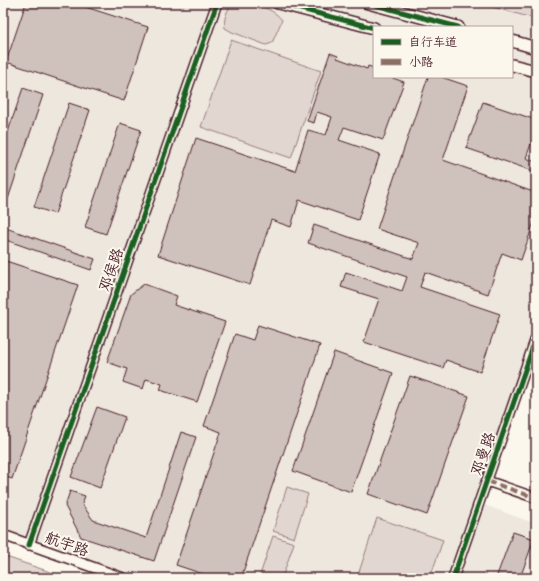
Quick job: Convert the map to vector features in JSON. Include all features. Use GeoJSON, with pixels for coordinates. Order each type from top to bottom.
{"type":"FeatureCollection","features":[{"type":"Feature","properties":{"kind":"main road"},"geometry":{"type":"LineString","coordinates":[[278,3],[373,28]]}},
{"type":"Feature","properties":{"kind":"main road"},"geometry":{"type":"LineString","coordinates":[[368,3],[454,26]]}},
{"type":"Feature","properties":{"kind":"main road"},"geometry":{"type":"LineString","coordinates":[[513,41],[536,48]]}},
{"type":"Feature","properties":{"kind":"main road"},"geometry":{"type":"LineString","coordinates":[[513,64],[536,71]]}},
{"type":"Feature","properties":{"kind":"street","name":"邓侯路"},"geometry":{"type":"LineString","coordinates":[[29,545],[217,3]]}},
{"type":"Feature","properties":{"kind":"street","name":"邓曼路"},"geometry":{"type":"LineString","coordinates":[[453,578],[536,338]]}},
{"type":"Feature","properties":{"kind":"street"},"geometry":{"type":"LineString","coordinates":[[487,481],[536,498]]}},
{"type":"Feature","properties":{"kind":"street","name":"航宇路"},"geometry":{"type":"LineString","coordinates":[[3,535],[123,578]]}},
{"type":"Feature","properties":{"kind":"shaded area"},"geometry":{"type":"Polygon","coordinates":[[[3,3],[536,3],[536,338],[479,503],[536,524],[536,578],[123,578],[3,535],[3,3]]]}},
{"type":"Feature","properties":{"kind":"shaded area"},"geometry":{"type":"Polygon","coordinates":[[[232,3],[265,8],[272,11],[282,20],[272,43],[266,45],[225,28],[226,15],[232,3]]]}},
{"type":"Feature","properties":{"kind":"shaded area"},"geometry":{"type":"Polygon","coordinates":[[[478,3],[536,3],[536,19],[478,3]]]}},
{"type":"Feature","properties":{"kind":"shaded area"},"geometry":{"type":"Polygon","coordinates":[[[231,40],[321,71],[291,158],[201,127],[231,40]]]}},
{"type":"Feature","properties":{"kind":"shaded area"},"geometry":{"type":"Polygon","coordinates":[[[287,487],[308,494],[294,538],[273,531],[287,487]]]}},
{"type":"Feature","properties":{"kind":"shaded area"},"geometry":{"type":"Polygon","coordinates":[[[377,518],[443,540],[430,578],[357,578],[377,518]]]}},
{"type":"Feature","properties":{"kind":"shaded area"},"geometry":{"type":"Polygon","coordinates":[[[273,536],[294,543],[282,578],[259,578],[273,536]]]}},
{"type":"Feature","properties":{"kind":"shaded area"},"geometry":{"type":"Polygon","coordinates":[[[3,556],[68,578],[3,578],[3,556]]]}},
{"type":"Feature","properties":{"kind":"building"},"geometry":{"type":"Polygon","coordinates":[[[26,3],[73,3],[148,27],[124,101],[6,62],[26,3]]]}},
{"type":"Feature","properties":{"kind":"building"},"geometry":{"type":"Polygon","coordinates":[[[330,53],[338,56],[337,58],[367,69],[368,66],[373,68],[373,78],[393,78],[404,82],[383,140],[344,127],[339,140],[380,154],[358,220],[299,200],[291,227],[271,220],[250,285],[158,255],[196,138],[295,171],[308,130],[326,135],[332,117],[317,112],[314,123],[307,121],[330,53]]]}},
{"type":"Feature","properties":{"kind":"building"},"geometry":{"type":"Polygon","coordinates":[[[428,78],[444,78],[468,86],[443,160],[536,193],[536,216],[521,260],[502,253],[488,294],[425,272],[420,287],[500,314],[480,372],[446,360],[443,368],[364,342],[379,299],[341,287],[346,272],[402,291],[407,277],[308,243],[314,225],[413,259],[419,243],[377,229],[428,78]]]}},
{"type":"Feature","properties":{"kind":"building"},"geometry":{"type":"Polygon","coordinates":[[[23,88],[43,95],[8,199],[3,197],[3,146],[23,88]]]}},
{"type":"Feature","properties":{"kind":"building"},"geometry":{"type":"Polygon","coordinates":[[[483,102],[536,120],[536,130],[526,158],[536,162],[536,172],[466,148],[483,102]]]}},
{"type":"Feature","properties":{"kind":"building"},"geometry":{"type":"Polygon","coordinates":[[[69,103],[90,110],[55,214],[34,207],[69,103]]]}},
{"type":"Feature","properties":{"kind":"building"},"geometry":{"type":"Polygon","coordinates":[[[120,123],[141,130],[106,234],[85,227],[120,123]]]}},
{"type":"Feature","properties":{"kind":"building"},"geometry":{"type":"Polygon","coordinates":[[[3,227],[95,259],[91,270],[3,239],[3,227]]]}},
{"type":"Feature","properties":{"kind":"building"},"geometry":{"type":"Polygon","coordinates":[[[3,260],[78,285],[12,479],[3,476],[3,260]]]}},
{"type":"Feature","properties":{"kind":"building"},"geometry":{"type":"Polygon","coordinates":[[[144,284],[177,296],[174,305],[225,322],[197,402],[160,390],[162,384],[146,379],[143,389],[123,382],[127,369],[107,362],[131,294],[144,284]]]}},
{"type":"Feature","properties":{"kind":"building"},"geometry":{"type":"Polygon","coordinates":[[[258,325],[320,345],[241,578],[215,578],[176,565],[221,432],[204,426],[235,334],[253,340],[258,325]]]}},
{"type":"Feature","properties":{"kind":"building"},"geometry":{"type":"Polygon","coordinates":[[[334,352],[393,373],[351,492],[293,471],[334,352]]]}},
{"type":"Feature","properties":{"kind":"building"},"geometry":{"type":"Polygon","coordinates":[[[410,376],[469,396],[427,515],[368,494],[410,376]]]}},
{"type":"Feature","properties":{"kind":"building"},"geometry":{"type":"Polygon","coordinates":[[[97,407],[125,417],[100,488],[71,477],[97,407]]]}},
{"type":"Feature","properties":{"kind":"building"},"geometry":{"type":"Polygon","coordinates":[[[181,432],[196,437],[154,561],[81,537],[65,506],[70,491],[85,496],[82,504],[93,520],[146,538],[181,432]]]}},
{"type":"Feature","properties":{"kind":"building"},"geometry":{"type":"Polygon","coordinates":[[[513,532],[534,539],[520,578],[496,578],[513,532]]]}},
{"type":"Feature","properties":{"kind":"marked path"},"geometry":{"type":"LineString","coordinates":[[487,481],[536,498]]}},
{"type":"Feature","properties":{"kind":"cycle path"},"geometry":{"type":"LineString","coordinates":[[29,545],[217,3]]}},
{"type":"Feature","properties":{"kind":"cycle path"},"geometry":{"type":"LineString","coordinates":[[278,3],[373,28]]}},
{"type":"Feature","properties":{"kind":"cycle path"},"geometry":{"type":"LineString","coordinates":[[368,3],[454,26]]}},
{"type":"Feature","properties":{"kind":"cycle path"},"geometry":{"type":"LineString","coordinates":[[453,578],[536,338]]}}]}
